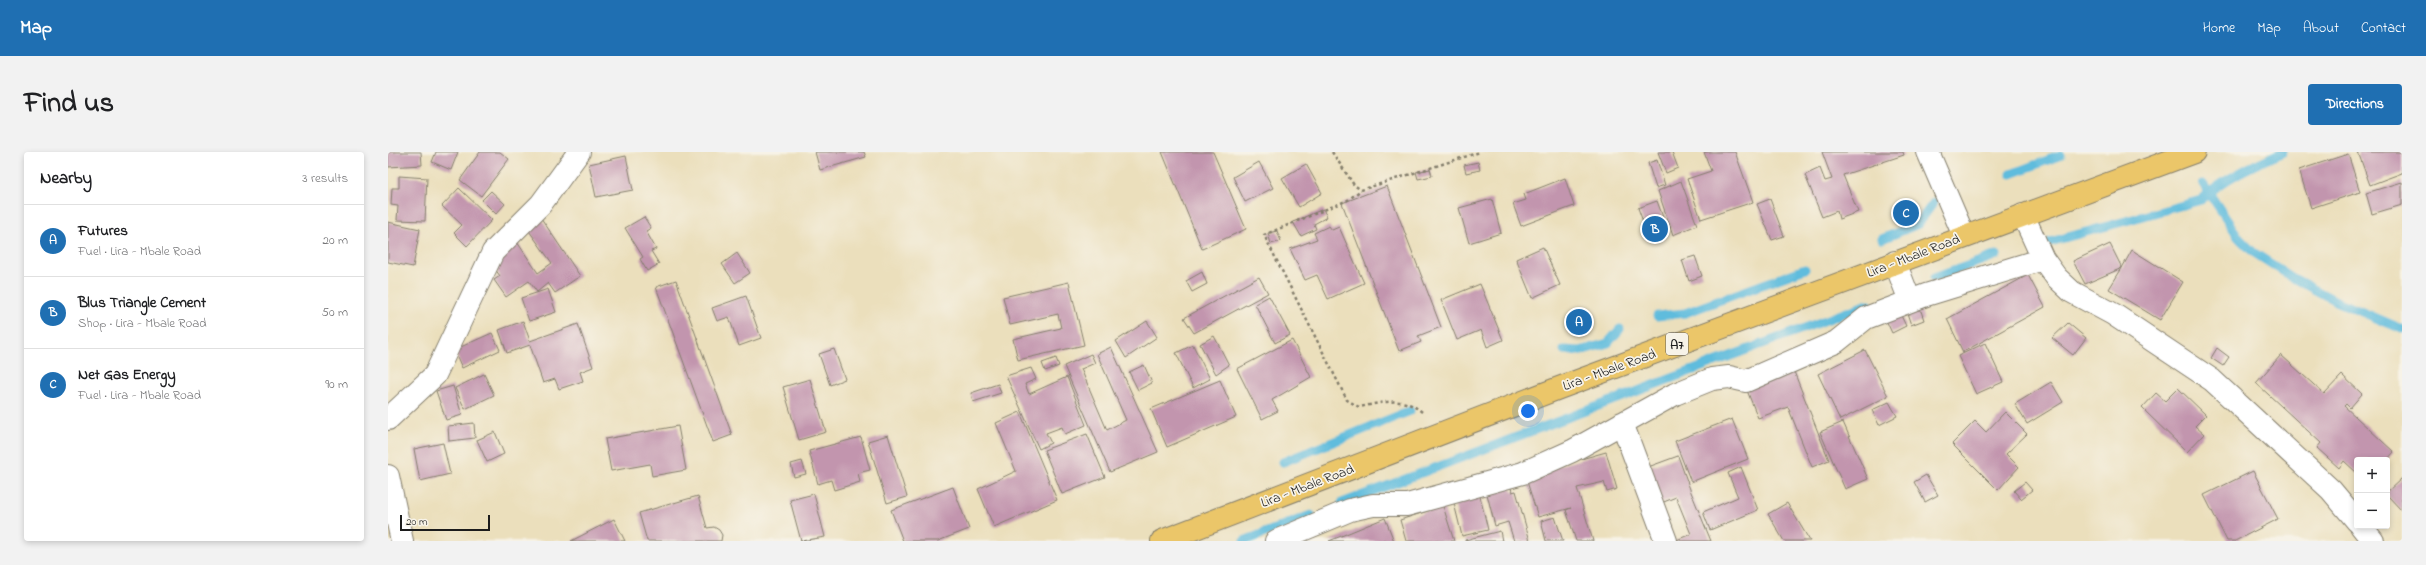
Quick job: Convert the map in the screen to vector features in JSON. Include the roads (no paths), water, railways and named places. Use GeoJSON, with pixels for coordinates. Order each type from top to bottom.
{"type":"FeatureCollection","features":[{"type":"Feature","properties":{"kind":"main road","name":"Lira - Mbale Road"},"geometry":{"type":"LineString","coordinates":[[1162,541],[1895,262],[2194,152]]}},
{"type":"Feature","properties":{"kind":"street"},"geometry":{"type":"LineString","coordinates":[[388,419],[435,375],[493,252],[542,204],[579,152]]}},
{"type":"Feature","properties":{"kind":"street"},"geometry":{"type":"LineString","coordinates":[[1928,152],[1964,236]]}},
{"type":"Feature","properties":{"kind":"street"},"geometry":{"type":"LineString","coordinates":[[2023,215],[2043,259],[2056,277],[2072,292],[2113,314],[2212,380],[2331,490],[2354,517]]}},
{"type":"Feature","properties":{"kind":"street"},"geometry":{"type":"LineString","coordinates":[[1276,541],[1350,510],[1373,505],[1407,505],[1523,473],[1572,451],[1675,394],[1712,379],[1729,377],[1746,381],[1780,368],[1836,342],[1866,318],[1910,301],[2043,259]]}},
{"type":"Feature","properties":{"kind":"street"},"geometry":{"type":"LineString","coordinates":[[1895,262],[1910,301]]}},
{"type":"Feature","properties":{"kind":"street"},"geometry":{"type":"LineString","coordinates":[[1622,422],[1666,541]]}},
{"type":"Feature","properties":{"kind":"street"},"geometry":{"type":"LineString","coordinates":[[388,476],[402,541]]}},
{"type":"Feature","properties":{"kind":"street"},"geometry":{"type":"LineString","coordinates":[[2363,529],[2373,541]]}},
{"type":"Feature","properties":{"kind":"waterway"},"geometry":{"type":"LineString","coordinates":[[2050,242],[2201,200],[2229,179],[2283,152]]}},
{"type":"Feature","properties":{"kind":"waterway"},"geometry":{"type":"LineString","coordinates":[[2011,174],[2061,155]]}},
{"type":"Feature","properties":{"kind":"waterway"},"geometry":{"type":"LineString","coordinates":[[2203,184],[2240,239],[2253,252],[2293,278],[2334,300],[2402,329]]}},
{"type":"Feature","properties":{"kind":"waterway"},"geometry":{"type":"LineString","coordinates":[[1882,239],[1918,224],[1934,202]]}},
{"type":"Feature","properties":{"kind":"waterway"},"geometry":{"type":"LineString","coordinates":[[1934,278],[1997,255]]}},
{"type":"Feature","properties":{"kind":"waterway"},"geometry":{"type":"LineString","coordinates":[[1657,316],[1685,313],[1805,269]]}},
{"type":"Feature","properties":{"kind":"waterway"},"geometry":{"type":"LineString","coordinates":[[1342,503],[1868,304]]}},
{"type":"Feature","properties":{"kind":"waterway"},"geometry":{"type":"LineString","coordinates":[[1564,350],[1580,351],[1608,343],[1620,329]]}},
{"type":"Feature","properties":{"kind":"waterway"},"geometry":{"type":"LineString","coordinates":[[1283,462],[1410,411]]}},
{"type":"Feature","properties":{"kind":"waterway"},"geometry":{"type":"LineString","coordinates":[[1244,541],[1311,515]]}},
{"type":"Feature","properties":{"kind":"place","name":"Net Gas Energy"},"geometry":{"type":"Point","coordinates":[1906,213]}},
{"type":"Feature","properties":{"kind":"place","name":"Blus Triangle Cement"},"geometry":{"type":"Point","coordinates":[1655,229]}},
{"type":"Feature","properties":{"kind":"place","name":"Futures"},"geometry":{"type":"Point","coordinates":[1579,322]}}]}
